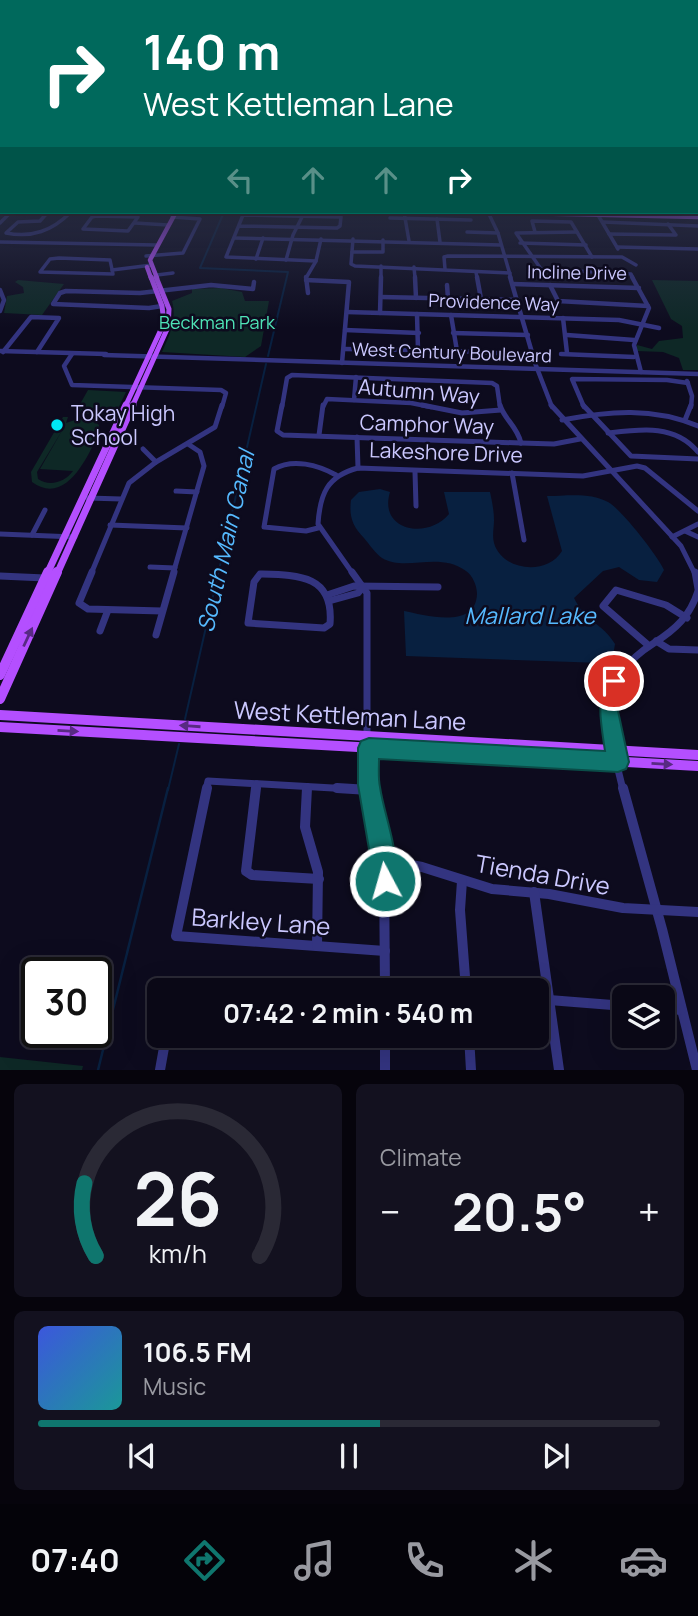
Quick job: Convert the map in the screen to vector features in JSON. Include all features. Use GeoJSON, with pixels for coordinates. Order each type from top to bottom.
{"type":"FeatureCollection","features":[{"type":"Feature","properties":{"kind":"main road"},"geometry":{"type":"LineString","coordinates":[[152,356],[170,323],[169,309],[148,256],[163,229]]}},
{"type":"Feature","properties":{"kind":"main road"},"geometry":{"type":"LineString","coordinates":[[0,699],[75,537],[88,498],[152,356],[164,323],[157,275],[149,264]]}},
{"type":"Feature","properties":{"kind":"main road"},"geometry":{"type":"LineString","coordinates":[[0,675],[65,536],[88,498]]}},
{"type":"Feature","properties":{"kind":"main road","name":"West Kettleman Lane"},"geometry":{"type":"LineString","coordinates":[[0,715],[368,743],[617,756],[698,755]]}},
{"type":"Feature","properties":{"kind":"main road","name":"West Kettleman Lane"},"geometry":{"type":"LineString","coordinates":[[0,727],[296,744],[373,743],[432,746],[441,741],[617,756],[698,766]]}},
{"type":"Feature","properties":{"kind":"street"},"geometry":{"type":"LineString","coordinates":[[9,233],[6,233],[10,229]]}},
{"type":"Feature","properties":{"kind":"street"},"geometry":{"type":"LineString","coordinates":[[9,233],[22,236],[48,232],[52,229]]}},
{"type":"Feature","properties":{"kind":"street"},"geometry":{"type":"LineString","coordinates":[[83,229],[130,229]]}},
{"type":"Feature","properties":{"kind":"street"},"geometry":{"type":"LineString","coordinates":[[148,256],[183,254],[196,229]]}},
{"type":"Feature","properties":{"kind":"street"},"geometry":{"type":"LineString","coordinates":[[238,229],[227,258],[317,261]]}},
{"type":"Feature","properties":{"kind":"street"},"geometry":{"type":"LineString","coordinates":[[286,260],[296,229]]}},
{"type":"Feature","properties":{"kind":"street"},"geometry":{"type":"LineString","coordinates":[[407,229],[409,241]]}},
{"type":"Feature","properties":{"kind":"street"},"geometry":{"type":"LineString","coordinates":[[438,229],[440,242]]}},
{"type":"Feature","properties":{"kind":"street"},"geometry":{"type":"LineString","coordinates":[[466,229],[469,244]]}},
{"type":"Feature","properties":{"kind":"street"},"geometry":{"type":"LineString","coordinates":[[496,229],[548,401],[562,420],[695,565],[698,590],[696,604],[687,618],[670,635],[652,643],[624,663],[612,686],[608,711],[632,824],[658,911],[697,1070]]}},
{"type":"Feature","properties":{"kind":"street"},"geometry":{"type":"LineString","coordinates":[[575,229],[592,257]]}},
{"type":"Feature","properties":{"kind":"street"},"geometry":{"type":"LineString","coordinates":[[606,229],[622,257]]}},
{"type":"Feature","properties":{"kind":"street"},"geometry":{"type":"LineString","coordinates":[[609,234],[676,235],[672,229]]}},
{"type":"Feature","properties":{"kind":"street"},"geometry":{"type":"LineString","coordinates":[[467,232],[498,233]]}},
{"type":"Feature","properties":{"kind":"street"},"geometry":{"type":"LineString","coordinates":[[577,232],[517,232],[520,243],[534,257],[540,268],[629,273],[648,306]]}},
{"type":"Feature","properties":{"kind":"street"},"geometry":{"type":"LineString","coordinates":[[1,240],[9,233]]}},
{"type":"Feature","properties":{"kind":"street"},"geometry":{"type":"LineString","coordinates":[[16,242],[22,236]]}},
{"type":"Feature","properties":{"kind":"street"},"geometry":{"type":"LineString","coordinates":[[234,238],[353,239],[502,245]]}},
{"type":"Feature","properties":{"kind":"street"},"geometry":{"type":"LineString","coordinates":[[256,259],[263,238]]}},
{"type":"Feature","properties":{"kind":"street"},"geometry":{"type":"LineString","coordinates":[[308,293],[306,280],[317,261],[321,239]]}},
{"type":"Feature","properties":{"kind":"street"},"geometry":{"type":"LineString","coordinates":[[353,239],[352,265],[510,273]]}},
{"type":"Feature","properties":{"kind":"street"},"geometry":{"type":"LineString","coordinates":[[1,240],[153,245]]}},
{"type":"Feature","properties":{"kind":"street"},"geometry":{"type":"LineString","coordinates":[[352,252],[383,252],[383,240]]}},
{"type":"Feature","properties":{"kind":"street"},"geometry":{"type":"LineString","coordinates":[[520,243],[586,244]]}},
{"type":"Feature","properties":{"kind":"street"},"geometry":{"type":"LineString","coordinates":[[617,247],[698,249]]}},
{"type":"Feature","properties":{"kind":"street"},"geometry":{"type":"LineString","coordinates":[[445,269],[446,256],[622,257],[636,265]]}},
{"type":"Feature","properties":{"kind":"street"},"geometry":{"type":"LineString","coordinates":[[112,272],[108,259],[55,258],[49,260],[40,272],[112,272],[149,264]]}},
{"type":"Feature","properties":{"kind":"street"},"geometry":{"type":"LineString","coordinates":[[380,313],[382,267]]}},
{"type":"Feature","properties":{"kind":"street"},"geometry":{"type":"LineString","coordinates":[[414,268],[416,298]]}},
{"type":"Feature","properties":{"kind":"street"},"geometry":{"type":"LineString","coordinates":[[476,272],[481,299]]}},
{"type":"Feature","properties":{"kind":"street"},"geometry":{"type":"LineString","coordinates":[[157,275],[173,273]]}},
{"type":"Feature","properties":{"kind":"street"},"geometry":{"type":"LineString","coordinates":[[306,280],[348,281],[342,363]]}},
{"type":"Feature","properties":{"kind":"street"},"geometry":{"type":"LineString","coordinates":[[162,306],[149,308],[52,304],[60,293],[66,291],[160,291],[211,283],[253,289],[254,282]]}},
{"type":"Feature","properties":{"kind":"street","name":"Incline Drive"},"geometry":{"type":"LineString","coordinates":[[513,284],[639,288]]}},
{"type":"Feature","properties":{"kind":"street"},"geometry":{"type":"LineString","coordinates":[[447,285],[448,298]]}},
{"type":"Feature","properties":{"kind":"street"},"geometry":{"type":"LineString","coordinates":[[550,285],[555,299],[648,306]]}},
{"type":"Feature","properties":{"kind":"street"},"geometry":{"type":"LineString","coordinates":[[0,290],[4,300],[0,311]]}},
{"type":"Feature","properties":{"kind":"street"},"geometry":{"type":"LineString","coordinates":[[381,296],[518,300]]}},
{"type":"Feature","properties":{"kind":"street"},"geometry":{"type":"LineString","coordinates":[[640,372],[632,349],[648,306]]}},
{"type":"Feature","properties":{"kind":"street","name":"Providence Way"},"geometry":{"type":"LineString","coordinates":[[346,312],[624,320],[659,328]]}},
{"type":"Feature","properties":{"kind":"street"},"geometry":{"type":"LineString","coordinates":[[344,349],[419,349],[417,314]]}},
{"type":"Feature","properties":{"kind":"street"},"geometry":{"type":"LineString","coordinates":[[451,315],[456,351],[533,355]]}},
{"type":"Feature","properties":{"kind":"street"},"geometry":{"type":"LineString","coordinates":[[1,351],[31,317],[59,318],[37,352]]}},
{"type":"Feature","properties":{"kind":"street"},"geometry":{"type":"LineString","coordinates":[[563,318],[566,335],[564,353],[634,357]]}},
{"type":"Feature","properties":{"kind":"street"},"geometry":{"type":"LineString","coordinates":[[345,330],[419,332]]}},
{"type":"Feature","properties":{"kind":"street"},"geometry":{"type":"LineString","coordinates":[[453,333],[528,335]]}},
{"type":"Feature","properties":{"kind":"street"},"geometry":{"type":"LineString","coordinates":[[566,335],[634,340]]}},
{"type":"Feature","properties":{"kind":"street","name":"West Century Boulevard"},"geometry":{"type":"LineString","coordinates":[[1,351],[698,374]]}},
{"type":"Feature","properties":{"kind":"street"},"geometry":{"type":"LineString","coordinates":[[72,354],[64,366],[72,385],[225,392],[215,427],[134,478],[121,499],[79,603],[85,608],[162,611]]}},
{"type":"Feature","properties":{"kind":"street"},"geometry":{"type":"LineString","coordinates":[[395,379],[396,364]]}},
{"type":"Feature","properties":{"kind":"street"},"geometry":{"type":"LineString","coordinates":[[683,373],[695,404],[685,420]]}},
{"type":"Feature","properties":{"kind":"street","name":"Camphor Way"},"geometry":{"type":"LineString","coordinates":[[356,377],[290,375],[278,427],[279,433],[564,444],[580,439]]}},
{"type":"Feature","properties":{"kind":"street"},"geometry":{"type":"LineString","coordinates":[[355,400],[356,377],[485,382],[497,386],[501,410],[517,428],[521,443]]}},
{"type":"Feature","properties":{"kind":"street"},"geometry":{"type":"LineString","coordinates":[[688,383],[572,377],[581,404],[631,456],[698,459]]}},
{"type":"Feature","properties":{"kind":"street","name":"Autumn Way"},"geometry":{"type":"LineString","coordinates":[[319,435],[324,401],[334,399],[416,403],[462,413],[501,410]]}},
{"type":"Feature","properties":{"kind":"street"},"geometry":{"type":"LineString","coordinates":[[562,420],[641,411],[685,420],[698,426]]}},
{"type":"Feature","properties":{"kind":"street"},"geometry":{"type":"LineString","coordinates":[[608,433],[636,429],[660,430],[682,437],[698,452]]}},
{"type":"Feature","properties":{"kind":"street"},"geometry":{"type":"LineString","coordinates":[[356,437],[358,468]]}},
{"type":"Feature","properties":{"kind":"street"},"geometry":{"type":"LineString","coordinates":[[156,635],[204,461],[200,453],[188,444]]}},
{"type":"Feature","properties":{"kind":"street"},"geometry":{"type":"LineString","coordinates":[[143,449],[156,462]]}},
{"type":"Feature","properties":{"kind":"street"},"geometry":{"type":"LineString","coordinates":[[318,528],[306,531],[264,527],[274,469],[282,465],[320,466],[336,475],[322,489],[318,528],[363,587],[368,603],[369,790],[384,860],[385,978]]}},
{"type":"Feature","properties":{"kind":"street","name":"Lakeshore Drive"},"geometry":{"type":"LineString","coordinates":[[336,475],[358,468],[583,476],[628,465],[643,467],[698,511]]}},
{"type":"Feature","properties":{"kind":"street"},"geometry":{"type":"LineString","coordinates":[[415,472],[416,506]]}},
{"type":"Feature","properties":{"kind":"street"},"geometry":{"type":"LineString","coordinates":[[512,473],[524,540]]}},
{"type":"Feature","properties":{"kind":"street"},"geometry":{"type":"LineString","coordinates":[[176,491],[197,492]]}},
{"type":"Feature","properties":{"kind":"street"},"geometry":{"type":"LineString","coordinates":[[88,498],[121,499]]}},
{"type":"Feature","properties":{"kind":"street"},"geometry":{"type":"LineString","coordinates":[[32,535],[45,510]]}},
{"type":"Feature","properties":{"kind":"street"},"geometry":{"type":"LineString","coordinates":[[672,537],[698,524]]}},
{"type":"Feature","properties":{"kind":"street"},"geometry":{"type":"LineString","coordinates":[[110,525],[187,528]]}},
{"type":"Feature","properties":{"kind":"street"},"geometry":{"type":"LineString","coordinates":[[685,531],[698,537]]}},
{"type":"Feature","properties":{"kind":"street"},"geometry":{"type":"LineString","coordinates":[[0,534],[75,537]]}},
{"type":"Feature","properties":{"kind":"street"},"geometry":{"type":"LineString","coordinates":[[150,566],[176,568]]}},
{"type":"Feature","properties":{"kind":"street"},"geometry":{"type":"LineString","coordinates":[[260,574],[309,578],[328,598],[331,618],[326,628],[251,625],[247,621],[254,582],[260,574]]}},
{"type":"Feature","properties":{"kind":"street"},"geometry":{"type":"LineString","coordinates":[[0,576],[45,578]]}},
{"type":"Feature","properties":{"kind":"street"},"geometry":{"type":"LineString","coordinates":[[328,598],[358,593],[363,587],[378,584],[438,587]]}},
{"type":"Feature","properties":{"kind":"street"},"geometry":{"type":"LineString","coordinates":[[687,618],[666,605],[616,590],[603,606],[652,643],[669,649],[698,650]]}},
{"type":"Feature","properties":{"kind":"street"},"geometry":{"type":"LineString","coordinates":[[100,631],[108,610]]}},
{"type":"Feature","properties":{"kind":"street","name":"Barkley Lane"},"geometry":{"type":"LineString","coordinates":[[257,784],[208,781],[176,936],[385,951]]}},
{"type":"Feature","properties":{"kind":"street"},"geometry":{"type":"LineString","coordinates":[[319,879],[252,874],[246,871],[257,784],[369,790]]}},
{"type":"Feature","properties":{"kind":"street"},"geometry":{"type":"LineString","coordinates":[[307,787],[305,827],[319,879],[317,946]]}},
{"type":"Feature","properties":{"kind":"street","name":"Tienda Drive"},"geometry":{"type":"LineString","coordinates":[[384,860],[422,867],[492,889],[534,892],[613,907],[698,912]]}},
{"type":"Feature","properties":{"kind":"street"},"geometry":{"type":"LineString","coordinates":[[462,881],[460,902],[465,978]]}},
{"type":"Feature","properties":{"kind":"street"},"geometry":{"type":"LineString","coordinates":[[534,892],[546,978]]}},
{"type":"Feature","properties":{"kind":"street"},"geometry":{"type":"LineString","coordinates":[[559,1070],[549,1000],[612,1005]]}},
{"type":"Feature","properties":{"kind":"street"},"geometry":{"type":"LineString","coordinates":[[675,1009],[681,1010]]}},
{"type":"Feature","properties":{"kind":"street"},"geometry":{"type":"LineString","coordinates":[[160,1070],[164,1048]]}},
{"type":"Feature","properties":{"kind":"street"},"geometry":{"type":"LineString","coordinates":[[385,1048],[385,1070]]}},
{"type":"Feature","properties":{"kind":"street"},"geometry":{"type":"LineString","coordinates":[[470,1048],[471,1070]]}},
{"type":"Feature","properties":{"kind":"green space"},"geometry":{"type":"Polygon","coordinates":[[[18,280],[64,284],[42,315],[4,313],[7,296],[24,293],[23,287],[15,282],[18,280]]]}},
{"type":"Feature","properties":{"kind":"green space"},"geometry":{"type":"Polygon","coordinates":[[[652,280],[698,281],[698,370],[683,370],[679,358],[663,352],[636,351],[637,345],[652,349],[659,341],[683,338],[682,326],[671,319],[652,280]]]}},
{"type":"Feature","properties":{"kind":"green space","name":"Beckman Park"},"geometry":{"type":"Polygon","coordinates":[[[221,288],[242,292],[245,301],[269,301],[261,346],[245,357],[162,352],[173,321],[172,301],[192,293],[192,289],[221,288]]]}},
{"type":"Feature","properties":{"kind":"green space"},"geometry":{"type":"Polygon","coordinates":[[[88,390],[126,392],[115,415],[75,413],[88,390]]]}},
{"type":"Feature","properties":{"kind":"green space"},"geometry":{"type":"Polygon","coordinates":[[[63,417],[68,417],[66,423],[87,419],[99,425],[99,432],[89,453],[66,483],[55,488],[44,488],[32,482],[31,472],[63,417]],[[63,429],[37,472],[38,479],[47,483],[57,482],[73,471],[40,469],[63,429]]]}},
{"type":"Feature","properties":{"kind":"green space"},"geometry":{"type":"Polygon","coordinates":[[[0,1057],[83,1066],[82,1070],[0,1070],[0,1057]]]}},
{"type":"Feature","properties":{"kind":"water","name":"Mallard Lake"},"geometry":{"type":"Polygon","coordinates":[[[380,489],[390,492],[388,505],[391,516],[398,523],[418,529],[440,522],[449,514],[444,492],[490,492],[494,513],[494,543],[506,560],[525,567],[546,564],[562,551],[547,496],[594,497],[614,506],[655,554],[664,570],[657,582],[639,580],[619,567],[603,571],[574,598],[583,612],[615,644],[613,656],[602,663],[406,656],[404,611],[436,617],[459,616],[474,605],[477,591],[471,576],[456,565],[445,562],[391,562],[377,554],[354,525],[350,506],[351,500],[359,492],[380,489]]]}},
{"type":"Feature","properties":{"kind":"waterway","name":"South Main Canal"},"geometry":{"type":"LineString","coordinates":[[217,229],[200,268],[288,272],[268,356]]}},
{"type":"Feature","properties":{"kind":"waterway","name":"South Main Canal"},"geometry":{"type":"LineString","coordinates":[[185,719],[266,364]]}},
{"type":"Feature","properties":{"kind":"waterway"},"geometry":{"type":"LineString","coordinates":[[168,790],[179,744]]}},
{"type":"Feature","properties":{"kind":"waterway"},"geometry":{"type":"LineString","coordinates":[[98,1070],[168,788]]}},
{"type":"Feature","properties":{"kind":"place","name":"Tokay High School"},"geometry":{"type":"Point","coordinates":[57,425]}},
{"type":"Feature","properties":{"kind":"route"},"geometry":{"type":"LineString","coordinates":[[385,881],[383,853],[368,785],[369,748],[618,762],[608,711],[614,681]]}}]}
